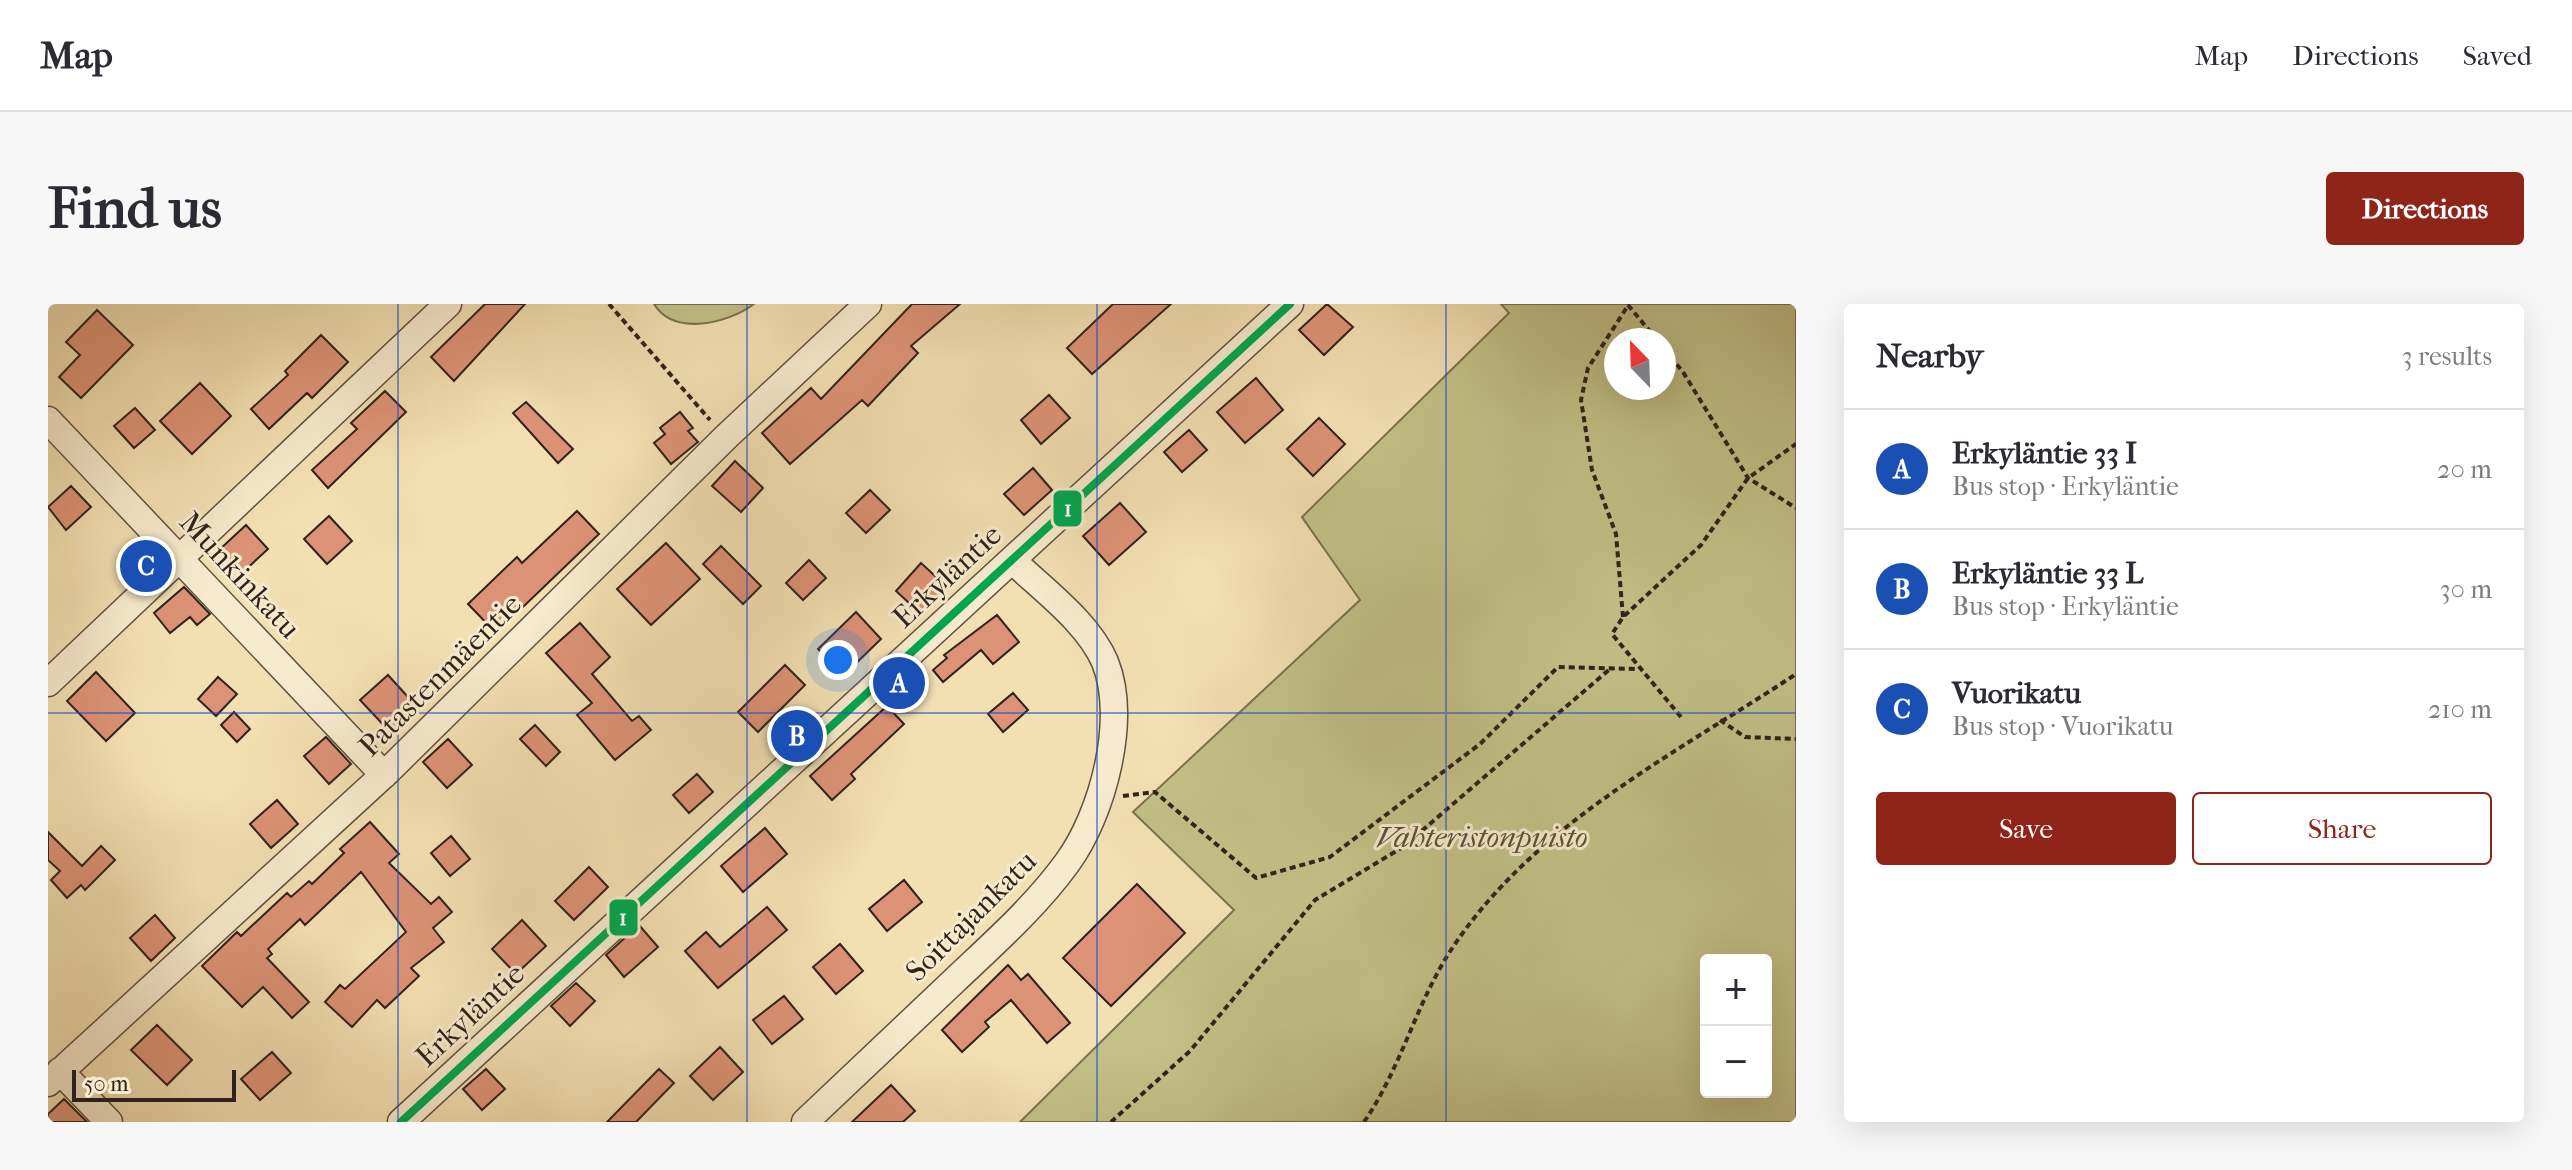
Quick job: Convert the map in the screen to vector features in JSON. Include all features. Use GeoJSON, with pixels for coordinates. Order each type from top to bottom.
{"type":"FeatureCollection","features":[{"type":"Feature","properties":{"kind":"street"},"geometry":{"type":"LineString","coordinates":[[48,683],[448,304]]}},
{"type":"Feature","properties":{"kind":"street","name":"Patastenmäentie"},"geometry":{"type":"LineString","coordinates":[[54,1077],[384,775],[726,437],[868,304]]}},
{"type":"Feature","properties":{"kind":"street","name":"Erkyläntie"},"geometry":{"type":"LineString","coordinates":[[401,1122],[1290,304]]}},
{"type":"Feature","properties":{"kind":"street","name":"Munkinkatu"},"geometry":{"type":"LineString","coordinates":[[48,420],[384,775]]}},
{"type":"Feature","properties":{"kind":"street","name":"Soittajankatu"},"geometry":{"type":"LineString","coordinates":[[805,1122],[1030,909],[1069,861],[1095,814],[1115,715],[1114,688],[1104,659],[1089,637],[1012,560]]}},
{"type":"Feature","properties":{"kind":"street"},"geometry":{"type":"LineString","coordinates":[[54,1077],[109,1122]]}},
{"type":"Feature","properties":{"kind":"path"},"geometry":{"type":"LineString","coordinates":[[609,304],[726,437]]}},
{"type":"Feature","properties":{"kind":"path"},"geometry":{"type":"LineString","coordinates":[[1623,617],[1616,534],[1592,470],[1581,400],[1588,368],[1628,304],[1647,328]]}},
{"type":"Feature","properties":{"kind":"path"},"geometry":{"type":"LineString","coordinates":[[1676,364],[1748,478],[1796,508]]}},
{"type":"Feature","properties":{"kind":"path"},"geometry":{"type":"LineString","coordinates":[[1681,717],[1612,634],[1623,617],[1701,545],[1748,478],[1796,444]]}},
{"type":"Feature","properties":{"kind":"path"},"geometry":{"type":"LineString","coordinates":[[1117,797],[1155,792],[1256,878],[1330,857],[1480,744],[1558,667],[1638,669]]}},
{"type":"Feature","properties":{"kind":"path"},"geometry":{"type":"LineString","coordinates":[[1111,1122],[1190,1051],[1315,900],[1403,847],[1611,668]]}},
{"type":"Feature","properties":{"kind":"path"},"geometry":{"type":"LineString","coordinates":[[1364,1122],[1385,1092],[1454,945],[1488,902],[1547,845],[1720,720],[1796,674]]}},
{"type":"Feature","properties":{"kind":"path"},"geometry":{"type":"LineString","coordinates":[[1720,720],[1745,737],[1796,739]]}},
{"type":"Feature","properties":{"kind":"green space"},"geometry":{"type":"Polygon","coordinates":[[[654,304],[754,304],[731,317],[688,324],[663,314],[654,304]]]}},
{"type":"Feature","properties":{"kind":"green space","name":"Vahteristonpuisto"},"geometry":{"type":"Polygon","coordinates":[[[1501,304],[1796,304],[1796,1122],[1020,1122],[1234,910],[1133,812],[1360,600],[1302,517],[1509,313],[1501,304]]]}},
{"type":"Feature","properties":{"kind":"building"},"geometry":{"type":"Polygon","coordinates":[[[485,304],[525,304],[454,381],[431,357],[485,304]]]}},
{"type":"Feature","properties":{"kind":"building"},"geometry":{"type":"Polygon","coordinates":[[[912,304],[960,304],[911,346],[918,353],[868,406],[862,400],[790,464],[762,433],[811,388],[821,399],[912,304]]]}},
{"type":"Feature","properties":{"kind":"building"},"geometry":{"type":"Polygon","coordinates":[[[1113,304],[1171,304],[1092,374],[1067,348],[1113,304]]]}},
{"type":"Feature","properties":{"kind":"building"},"geometry":{"type":"Polygon","coordinates":[[[1327,304],[1353,327],[1324,355],[1299,330],[1327,304]]]}},
{"type":"Feature","properties":{"kind":"building"},"geometry":{"type":"Polygon","coordinates":[[[97,310],[133,345],[81,398],[59,377],[80,355],[66,342],[97,310]]]}},
{"type":"Feature","properties":{"kind":"building"},"geometry":{"type":"Polygon","coordinates":[[[321,335],[348,362],[312,398],[307,393],[269,429],[251,409],[288,375],[285,371],[321,335]]]}},
{"type":"Feature","properties":{"kind":"building"},"geometry":{"type":"Polygon","coordinates":[[[1256,378],[1283,410],[1245,443],[1217,412],[1256,378]]]}},
{"type":"Feature","properties":{"kind":"building"},"geometry":{"type":"Polygon","coordinates":[[[200,383],[231,416],[192,454],[160,421],[200,383]]]}},
{"type":"Feature","properties":{"kind":"building"},"geometry":{"type":"Polygon","coordinates":[[[385,391],[406,412],[328,488],[312,470],[357,429],[351,423],[385,391]]]}},
{"type":"Feature","properties":{"kind":"building"},"geometry":{"type":"Polygon","coordinates":[[[1049,395],[1070,418],[1041,444],[1021,420],[1049,395]]]}},
{"type":"Feature","properties":{"kind":"building"},"geometry":{"type":"Polygon","coordinates":[[[526,402],[573,449],[558,463],[513,413],[526,402]]]}},
{"type":"Feature","properties":{"kind":"building"},"geometry":{"type":"Polygon","coordinates":[[[135,408],[155,430],[134,448],[114,426],[135,408]]]}},
{"type":"Feature","properties":{"kind":"building"},"geometry":{"type":"Polygon","coordinates":[[[680,412],[693,428],[688,431],[698,442],[671,464],[654,443],[665,434],[660,428],[680,412]]]}},
{"type":"Feature","properties":{"kind":"building"},"geometry":{"type":"Polygon","coordinates":[[[1319,418],[1345,444],[1313,476],[1287,449],[1319,418]]]}},
{"type":"Feature","properties":{"kind":"building"},"geometry":{"type":"Polygon","coordinates":[[[1189,430],[1207,450],[1182,472],[1164,452],[1189,430]]]}},
{"type":"Feature","properties":{"kind":"building"},"geometry":{"type":"Polygon","coordinates":[[[735,461],[763,488],[741,512],[712,486],[735,461]]]}},
{"type":"Feature","properties":{"kind":"building"},"geometry":{"type":"Polygon","coordinates":[[[1033,468],[1052,490],[1024,515],[1004,494],[1033,468]]]}},
{"type":"Feature","properties":{"kind":"building"},"geometry":{"type":"Polygon","coordinates":[[[71,486],[91,507],[66,530],[48,507],[71,486]]]}},
{"type":"Feature","properties":{"kind":"building"},"geometry":{"type":"Polygon","coordinates":[[[870,490],[890,510],[866,533],[846,513],[870,490]]]}},
{"type":"Feature","properties":{"kind":"building"},"geometry":{"type":"Polygon","coordinates":[[[1120,503],[1146,532],[1109,565],[1083,536],[1120,503]]]}},
{"type":"Feature","properties":{"kind":"building"},"geometry":{"type":"Polygon","coordinates":[[[577,511],[599,534],[496,633],[468,604],[517,557],[522,563],[577,511]]]}},
{"type":"Feature","properties":{"kind":"building"},"geometry":{"type":"Polygon","coordinates":[[[329,516],[352,541],[327,564],[304,539],[329,516]]]}},
{"type":"Feature","properties":{"kind":"building"},"geometry":{"type":"Polygon","coordinates":[[[246,525],[268,549],[241,574],[219,550],[246,525]]]}},
{"type":"Feature","properties":{"kind":"building"},"geometry":{"type":"Polygon","coordinates":[[[666,543],[700,579],[651,625],[617,589],[666,543]]]}},
{"type":"Feature","properties":{"kind":"building"},"geometry":{"type":"Polygon","coordinates":[[[721,546],[761,586],[743,604],[703,564],[721,546]]]}},
{"type":"Feature","properties":{"kind":"building"},"geometry":{"type":"Polygon","coordinates":[[[809,560],[826,578],[803,600],[786,583],[809,560]]]}},
{"type":"Feature","properties":{"kind":"building"},"geometry":{"type":"Polygon","coordinates":[[[921,563],[946,586],[921,614],[896,591],[921,563]]]}},
{"type":"Feature","properties":{"kind":"building"},"geometry":{"type":"Polygon","coordinates":[[[184,587],[210,614],[197,625],[190,617],[170,633],[154,613],[184,587]]]}},
{"type":"Feature","properties":{"kind":"building"},"geometry":{"type":"Polygon","coordinates":[[[856,612],[881,639],[844,675],[818,649],[856,612]]]}},
{"type":"Feature","properties":{"kind":"building"},"geometry":{"type":"Polygon","coordinates":[[[997,615],[1019,642],[993,664],[981,650],[943,682],[933,670],[947,658],[944,655],[997,615]]]}},
{"type":"Feature","properties":{"kind":"building"},"geometry":{"type":"Polygon","coordinates":[[[580,623],[610,657],[592,674],[632,721],[639,716],[651,730],[615,760],[577,715],[592,703],[546,653],[580,623]]]}},
{"type":"Feature","properties":{"kind":"building"},"geometry":{"type":"Polygon","coordinates":[[[785,665],[805,685],[758,732],[738,712],[785,665]]]}},
{"type":"Feature","properties":{"kind":"building"},"geometry":{"type":"Polygon","coordinates":[[[96,672],[135,713],[106,741],[67,701],[96,672]]]}},
{"type":"Feature","properties":{"kind":"building"},"geometry":{"type":"Polygon","coordinates":[[[388,675],[418,708],[391,733],[360,700],[388,675]]]}},
{"type":"Feature","properties":{"kind":"building"},"geometry":{"type":"Polygon","coordinates":[[[218,677],[237,694],[216,716],[198,699],[218,677]]]}},
{"type":"Feature","properties":{"kind":"building"},"geometry":{"type":"Polygon","coordinates":[[[1013,693],[1028,710],[1003,732],[988,714],[1013,693]]]}},
{"type":"Feature","properties":{"kind":"building"},"geometry":{"type":"Polygon","coordinates":[[[887,706],[904,724],[851,774],[855,779],[832,800],[810,776],[887,706]]]}},
{"type":"Feature","properties":{"kind":"building"},"geometry":{"type":"Polygon","coordinates":[[[234,712],[250,729],[237,742],[221,725],[234,712]]]}},
{"type":"Feature","properties":{"kind":"building"},"geometry":{"type":"Polygon","coordinates":[[[535,725],[560,752],[546,766],[520,739],[535,725]]]}},
{"type":"Feature","properties":{"kind":"building"},"geometry":{"type":"Polygon","coordinates":[[[326,737],[351,764],[329,784],[304,756],[326,737]]]}},
{"type":"Feature","properties":{"kind":"building"},"geometry":{"type":"Polygon","coordinates":[[[448,739],[472,765],[447,788],[423,762],[448,739]]]}},
{"type":"Feature","properties":{"kind":"building"},"geometry":{"type":"Polygon","coordinates":[[[697,774],[713,792],[689,813],[673,795],[697,774]]]}},
{"type":"Feature","properties":{"kind":"building"},"geometry":{"type":"Polygon","coordinates":[[[277,800],[298,824],[271,848],[250,824],[277,800]]]}},
{"type":"Feature","properties":{"kind":"building"},"geometry":{"type":"Polygon","coordinates":[[[370,822],[399,854],[389,863],[431,904],[439,897],[452,912],[433,928],[444,942],[411,968],[419,976],[385,1008],[377,1000],[352,1027],[325,1002],[340,985],[345,989],[406,932],[361,872],[305,925],[300,919],[268,949],[272,954],[267,958],[309,1002],[292,1018],[263,987],[242,1007],[202,966],[237,932],[241,936],[287,893],[291,897],[309,881],[312,884],[344,853],[340,849],[370,822]]]}},
{"type":"Feature","properties":{"kind":"building"},"geometry":{"type":"Polygon","coordinates":[[[765,828],[787,854],[743,892],[721,866],[765,828]]]}},
{"type":"Feature","properties":{"kind":"building"},"geometry":{"type":"Polygon","coordinates":[[[48,832],[82,866],[101,846],[115,860],[85,890],[81,885],[67,898],[51,880],[60,871],[48,860],[48,832]]]}},
{"type":"Feature","properties":{"kind":"building"},"geometry":{"type":"Polygon","coordinates":[[[451,836],[470,859],[450,876],[431,853],[451,836]]]}},
{"type":"Feature","properties":{"kind":"building"},"geometry":{"type":"Polygon","coordinates":[[[589,867],[608,887],[574,920],[555,901],[589,867]]]}},
{"type":"Feature","properties":{"kind":"building"},"geometry":{"type":"Polygon","coordinates":[[[904,880],[922,902],[887,931],[869,909],[904,880]]]}},
{"type":"Feature","properties":{"kind":"building"},"geometry":{"type":"Polygon","coordinates":[[[1137,884],[1185,933],[1111,1006],[1063,958],[1137,884]]]}},
{"type":"Feature","properties":{"kind":"building"},"geometry":{"type":"Polygon","coordinates":[[[767,907],[787,930],[718,988],[685,951],[706,932],[720,947],[767,907]]]}},
{"type":"Feature","properties":{"kind":"building"},"geometry":{"type":"Polygon","coordinates":[[[155,915],[175,938],[151,961],[130,938],[155,915]]]}},
{"type":"Feature","properties":{"kind":"building"},"geometry":{"type":"Polygon","coordinates":[[[522,920],[546,946],[516,974],[492,949],[522,920]]]}},
{"type":"Feature","properties":{"kind":"building"},"geometry":{"type":"Polygon","coordinates":[[[639,925],[658,947],[624,977],[606,955],[639,925]]]}},
{"type":"Feature","properties":{"kind":"building"},"geometry":{"type":"Polygon","coordinates":[[[840,944],[863,971],[836,994],[813,967],[840,944]]]}},
{"type":"Feature","properties":{"kind":"building"},"geometry":{"type":"Polygon","coordinates":[[[1008,965],[1021,980],[1028,974],[1070,1023],[1047,1043],[1011,1000],[985,1022],[989,1027],[962,1052],[942,1030],[1008,965]]]}},
{"type":"Feature","properties":{"kind":"building"},"geometry":{"type":"Polygon","coordinates":[[[576,983],[595,1001],[570,1026],[551,1006],[576,983]]]}},
{"type":"Feature","properties":{"kind":"building"},"geometry":{"type":"Polygon","coordinates":[[[784,996],[803,1019],[772,1044],[753,1020],[784,996]]]}},
{"type":"Feature","properties":{"kind":"building"},"geometry":{"type":"Polygon","coordinates":[[[157,1025],[192,1060],[167,1085],[131,1050],[157,1025]]]}},
{"type":"Feature","properties":{"kind":"building"},"geometry":{"type":"Polygon","coordinates":[[[720,1047],[743,1072],[713,1100],[690,1076],[720,1047]]]}},
{"type":"Feature","properties":{"kind":"building"},"geometry":{"type":"Polygon","coordinates":[[[272,1052],[291,1073],[260,1100],[241,1079],[272,1052]]]}},
{"type":"Feature","properties":{"kind":"building"},"geometry":{"type":"Polygon","coordinates":[[[486,1069],[505,1089],[482,1110],[463,1089],[486,1069]]]}},
{"type":"Feature","properties":{"kind":"building"},"geometry":{"type":"Polygon","coordinates":[[[659,1069],[674,1083],[636,1122],[607,1122],[659,1069]]]}},
{"type":"Feature","properties":{"kind":"building"},"geometry":{"type":"Polygon","coordinates":[[[891,1085],[915,1111],[903,1122],[852,1122],[891,1085]]]}},
{"type":"Feature","properties":{"kind":"building"},"geometry":{"type":"Polygon","coordinates":[[[64,1099],[87,1122],[48,1122],[48,1114],[64,1099]]]}},
{"type":"Feature","properties":{"kind":"transit line","name":"1"},"geometry":{"type":"LineString","coordinates":[[401,1122],[1290,304]]}},
{"type":"Feature","properties":{"kind":"place","name":"Vuorikatu"},"geometry":{"type":"Point","coordinates":[146,566]}},
{"type":"Feature","properties":{"kind":"place","name":"Erkyläntie 33 I"},"geometry":{"type":"Point","coordinates":[899,683]}},
{"type":"Feature","properties":{"kind":"place","name":"Erkyläntie 33 L"},"geometry":{"type":"Point","coordinates":[797,736]}}]}
